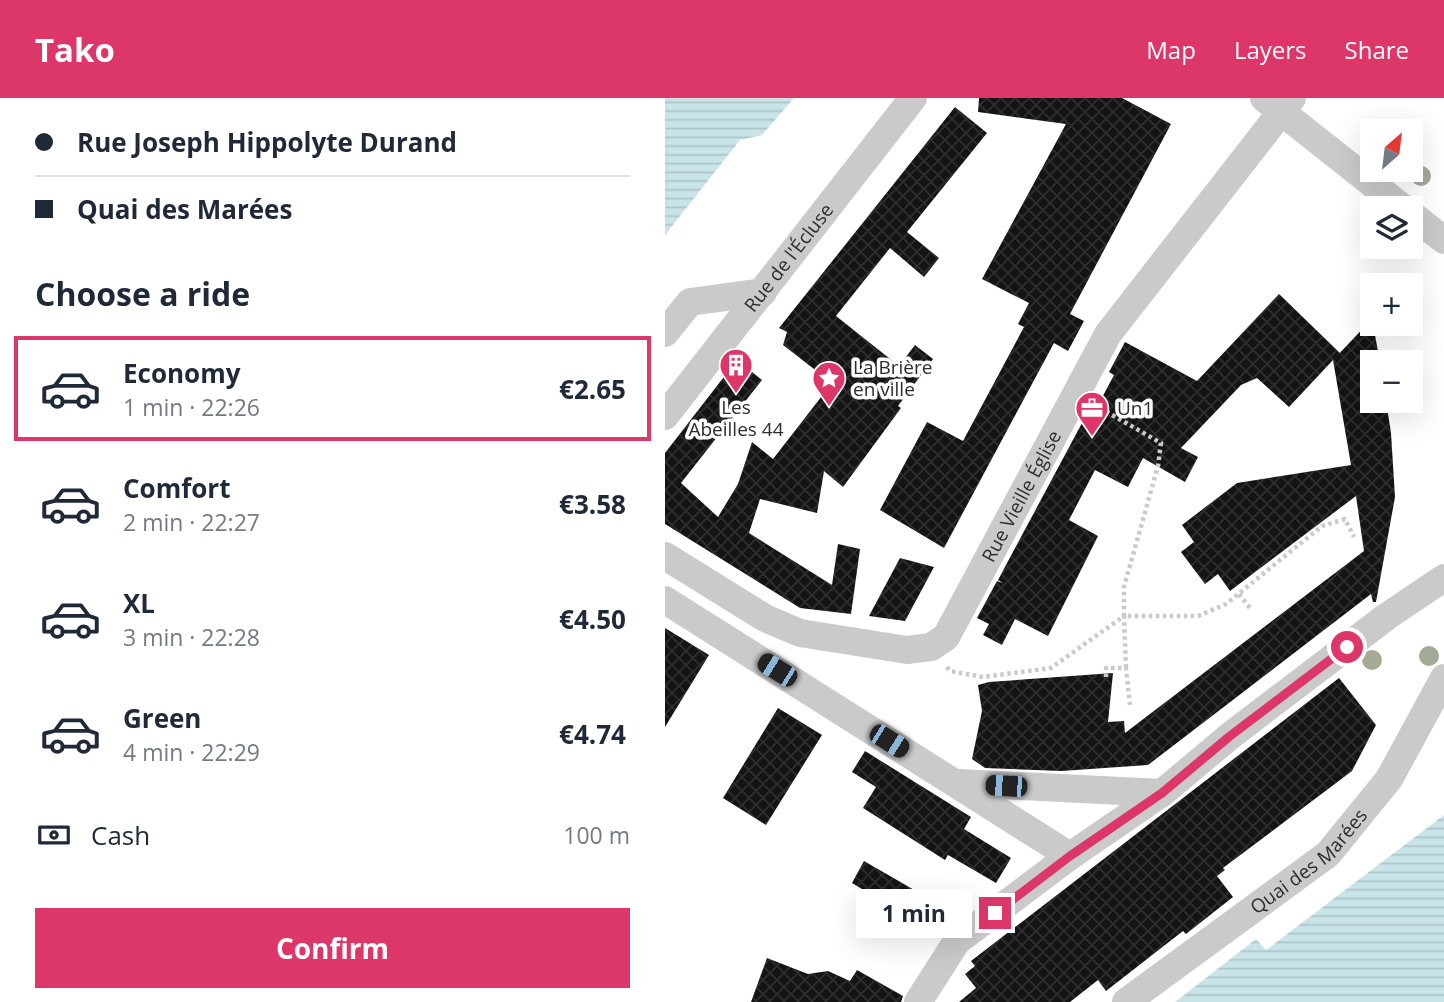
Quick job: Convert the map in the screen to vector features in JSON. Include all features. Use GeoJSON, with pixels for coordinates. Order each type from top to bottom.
{"type":"FeatureCollection","features":[{"type":"Feature","properties":{"kind":"street","name":"Rue de l'Écluse"},"geometry":{"type":"LineString","coordinates":[[665,416],[913,98]]}},
{"type":"Feature","properties":{"kind":"street"},"geometry":{"type":"LineString","coordinates":[[1279,102],[1389,196]]}},
{"type":"Feature","properties":{"kind":"street","name":"Rue Vieille Église"},"geometry":{"type":"LineString","coordinates":[[665,556],[765,618],[800,633],[907,650],[932,647],[946,637],[1108,334],[1279,102]]}},
{"type":"Feature","properties":{"kind":"street"},"geometry":{"type":"LineString","coordinates":[[1423,223],[1444,240]]}},
{"type":"Feature","properties":{"kind":"street"},"geometry":{"type":"LineString","coordinates":[[665,333],[690,302],[763,292]]}},
{"type":"Feature","properties":{"kind":"street"},"geometry":{"type":"LineString","coordinates":[[918,1002],[957,941],[1070,856],[1162,793],[1240,728],[1386,617],[1444,578]]}},
{"type":"Feature","properties":{"kind":"street"},"geometry":{"type":"LineString","coordinates":[[665,600],[1070,856]]}},
{"type":"Feature","properties":{"kind":"street","name":"Quai des Marées"},"geometry":{"type":"LineString","coordinates":[[1126,1002],[1328,854],[1389,779],[1444,678]]}},
{"type":"Feature","properties":{"kind":"street"},"geometry":{"type":"LineString","coordinates":[[957,783],[1162,793]]}},
{"type":"Feature","properties":{"kind":"path"},"geometry":{"type":"LineString","coordinates":[[1075,394],[1161,443],[1158,466],[1124,587],[1126,668],[1130,705]]}},
{"type":"Feature","properties":{"kind":"path"},"geometry":{"type":"LineString","coordinates":[[983,677],[1051,668],[1124,616],[1198,616],[1226,604],[1322,526],[1345,519],[1355,537]]}},
{"type":"Feature","properties":{"kind":"path"},"geometry":{"type":"LineString","coordinates":[[1239,594],[1250,608]]}},
{"type":"Feature","properties":{"kind":"path"},"geometry":{"type":"LineString","coordinates":[[1106,677],[1106,668],[1126,668]]}},
{"type":"Feature","properties":{"kind":"water"},"geometry":{"type":"Polygon","coordinates":[[[665,98],[794,98],[762,135],[740,140],[665,235],[665,98]]]}},
{"type":"Feature","properties":{"kind":"water"},"geometry":{"type":"Polygon","coordinates":[[[1444,815],[1444,1002],[1175,1002],[1256,939],[1266,950],[1444,815]]]}},
{"type":"Feature","properties":{"kind":"building"},"geometry":{"type":"Polygon","coordinates":[[[979,98],[1122,98],[1171,124],[1070,314],[1084,321],[1068,351],[1054,343],[944,548],[880,510],[927,422],[963,441],[1024,327],[1018,324],[1029,303],[982,279],[1066,124],[978,112],[979,98]]]}},
{"type":"Feature","properties":{"kind":"building"},"geometry":{"type":"Polygon","coordinates":[[[955,107],[987,133],[907,232],[939,258],[924,277],[890,248],[836,316],[899,366],[915,345],[933,359],[843,487],[824,471],[817,513],[760,499],[749,533],[832,585],[838,544],[860,549],[851,614],[800,608],[665,524],[665,453],[737,360],[762,380],[681,483],[718,517],[738,484],[752,442],[773,459],[832,383],[783,345],[787,332],[779,328],[955,107]]]}},
{"type":"Feature","properties":{"kind":"building"},"geometry":{"type":"Polygon","coordinates":[[[1279,294],[1340,353],[1360,332],[1360,336],[1375,336],[1378,350],[1360,350],[1360,413],[1388,413],[1395,497],[1376,602],[1373,602],[1371,594],[1148,765],[1061,771],[985,768],[972,759],[982,711],[978,685],[1113,673],[1108,722],[1124,721],[1125,733],[1364,551],[1356,496],[1230,591],[1218,574],[1205,584],[1181,552],[1194,542],[1182,525],[1237,483],[1351,465],[1333,360],[1289,407],[1257,378],[1241,385],[1181,448],[1198,457],[1185,482],[1143,458],[1128,487],[1095,470],[1069,520],[1098,536],[1048,636],[1015,619],[1002,645],[983,635],[989,624],[977,618],[997,581],[1003,583],[998,580],[1082,423],[1087,426],[1114,375],[1109,372],[1125,342],[1197,381],[1279,294]]]}},
{"type":"Feature","properties":{"kind":"building"},"geometry":{"type":"Polygon","coordinates":[[[900,558],[934,567],[905,621],[869,616],[900,558]]]}},
{"type":"Feature","properties":{"kind":"building"},"geometry":{"type":"Polygon","coordinates":[[[665,628],[709,655],[665,727],[665,628]]]}},
{"type":"Feature","properties":{"kind":"building"},"geometry":{"type":"Polygon","coordinates":[[[1339,678],[1376,725],[1352,771],[1223,868],[1225,870],[1217,876],[1233,897],[1186,934],[1183,931],[1106,991],[1098,980],[1070,1002],[959,1002],[976,988],[965,974],[975,966],[971,961],[1339,678]]]}},
{"type":"Feature","properties":{"kind":"building"},"geometry":{"type":"Polygon","coordinates":[[[778,708],[822,735],[766,825],[723,798],[778,708]]]}},
{"type":"Feature","properties":{"kind":"building"},"geometry":{"type":"Polygon","coordinates":[[[865,751],[971,817],[964,829],[1011,858],[996,883],[948,855],[945,860],[863,808],[876,787],[852,772],[865,751]]]}},
{"type":"Feature","properties":{"kind":"building"},"geometry":{"type":"Polygon","coordinates":[[[864,861],[916,891],[903,914],[852,883],[864,861]]]}},
{"type":"Feature","properties":{"kind":"building"},"geometry":{"type":"Polygon","coordinates":[[[767,958],[808,974],[828,971],[850,981],[857,970],[903,996],[901,1002],[751,1002],[767,958]]]}},
{"type":"Feature","properties":{"kind":"place","name":"Les Abeilles 44"},"geometry":{"type":"Point","coordinates":[736,395]}},
{"type":"Feature","properties":{"kind":"place","name":"La Brière en ville"},"geometry":{"type":"Point","coordinates":[829,408]}},
{"type":"Feature","properties":{"kind":"place","name":"Un1"},"geometry":{"type":"Point","coordinates":[1092,438]}},
{"type":"Feature","properties":{"kind":"route"},"geometry":{"type":"LineString","coordinates":[[995,913],[1070,856],[1162,793],[1230,736],[1347,647]]}}]}
